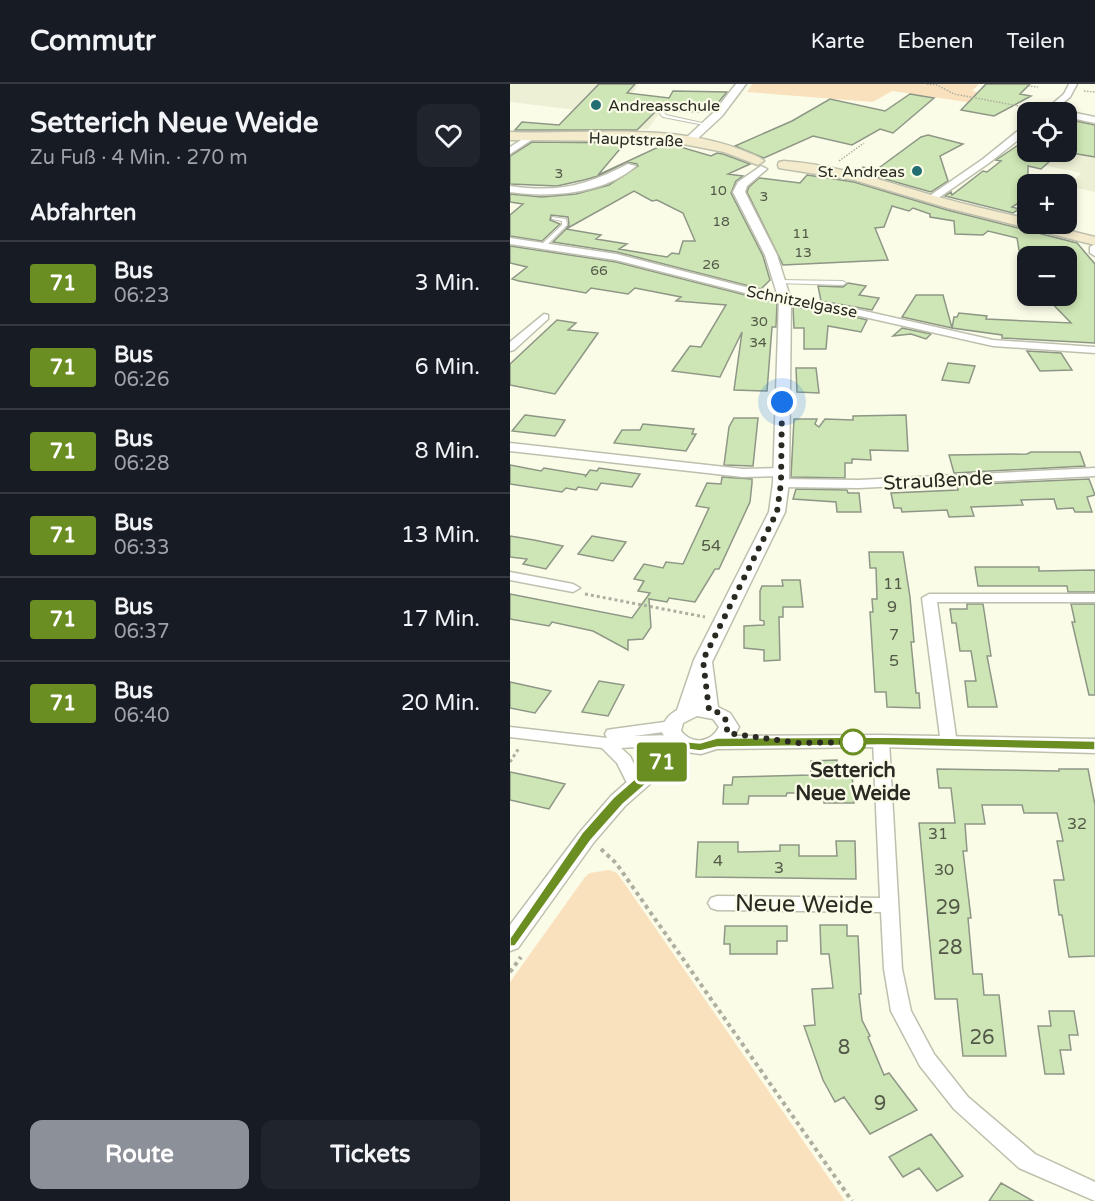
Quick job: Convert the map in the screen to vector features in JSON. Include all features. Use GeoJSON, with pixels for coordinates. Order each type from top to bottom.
{"type":"FeatureCollection","features":[{"type":"Feature","properties":{"kind":"main road","name":"Hauptstraße"},"geometry":{"type":"LineString","coordinates":[[510,136],[643,136],[690,140],[742,153],[760,165]]}},
{"type":"Feature","properties":{"kind":"main road"},"geometry":{"type":"LineString","coordinates":[[760,165],[775,170],[784,165],[811,166],[859,176],[931,199],[1017,220]]}},
{"type":"Feature","properties":{"kind":"main road"},"geometry":{"type":"LineString","coordinates":[[1069,234],[1095,241]]}},
{"type":"Feature","properties":{"kind":"street"},"geometry":{"type":"LineString","coordinates":[[690,140],[720,114],[741,84]]}},
{"type":"Feature","properties":{"kind":"street"},"geometry":{"type":"LineString","coordinates":[[1061,102],[1073,84]]}},
{"type":"Feature","properties":{"kind":"street"},"geometry":{"type":"LineString","coordinates":[[1077,116],[1095,120]]}},
{"type":"Feature","properties":{"kind":"street"},"geometry":{"type":"LineString","coordinates":[[931,199],[986,161],[1016,136]]}},
{"type":"Feature","properties":{"kind":"street"},"geometry":{"type":"LineString","coordinates":[[510,151],[532,137]]}},
{"type":"Feature","properties":{"kind":"street"},"geometry":{"type":"LineString","coordinates":[[680,730],[703,660],[777,512],[781,477],[784,300],[771,255],[739,192],[742,184],[760,165]]}},
{"type":"Feature","properties":{"kind":"street"},"geometry":{"type":"LineString","coordinates":[[510,189],[551,194],[566,192],[631,166]]}},
{"type":"Feature","properties":{"kind":"street","name":"Schnitzelgasse"},"geometry":{"type":"LineString","coordinates":[[510,241],[616,257],[784,300],[851,311],[993,343],[1095,350]]}},
{"type":"Feature","properties":{"kind":"street"},"geometry":{"type":"LineString","coordinates":[[1095,247],[1095,253]]}},
{"type":"Feature","properties":{"kind":"street"},"geometry":{"type":"LineString","coordinates":[[510,348],[544,317]]}},
{"type":"Feature","properties":{"kind":"street","name":"Straußende"},"geometry":{"type":"LineString","coordinates":[[510,447],[859,484],[1095,472]]}},
{"type":"Feature","properties":{"kind":"street"},"geometry":{"type":"LineString","coordinates":[[510,576],[573,588]]}},
{"type":"Feature","properties":{"kind":"street"},"geometry":{"type":"LineString","coordinates":[[949,744],[929,598],[1095,598]]}},
{"type":"Feature","properties":{"kind":"street"},"geometry":{"type":"LineString","coordinates":[[703,660],[709,710]]}},
{"type":"Feature","properties":{"kind":"street"},"geometry":{"type":"LineString","coordinates":[[510,942],[587,837],[618,801],[636,785],[680,730],[709,710],[717,712],[727,721],[722,738]]}},
{"type":"Feature","properties":{"kind":"street"},"geometry":{"type":"LineString","coordinates":[[581,739],[680,730],[700,747],[722,738],[798,743],[881,741],[1095,746]]}},
{"type":"Feature","properties":{"kind":"street"},"geometry":{"type":"LineString","coordinates":[[510,732],[607,743],[680,730]]}},
{"type":"Feature","properties":{"kind":"street","name":"Neue Weide"},"geometry":{"type":"LineString","coordinates":[[881,741],[893,969],[901,1011],[927,1060],[961,1103],[1027,1161],[1095,1192]]}},
{"type":"Feature","properties":{"kind":"street"},"geometry":{"type":"LineString","coordinates":[[607,743],[624,760],[636,785]]}},
{"type":"Feature","properties":{"kind":"street","name":"Neue Weide"},"geometry":{"type":"LineString","coordinates":[[717,903],[891,905]]}},
{"type":"Feature","properties":{"kind":"lane"},"geometry":{"type":"LineString","coordinates":[[661,110],[664,116],[709,125]]}},
{"type":"Feature","properties":{"kind":"lane"},"geometry":{"type":"LineString","coordinates":[[543,246],[564,225],[564,220],[554,218]]}},
{"type":"Feature","properties":{"kind":"lane"},"geometry":{"type":"LineString","coordinates":[[779,282],[843,283]]}},
{"type":"Feature","properties":{"kind":"path"},"geometry":{"type":"LineString","coordinates":[[929,84],[954,94],[1017,106]]}},
{"type":"Feature","properties":{"kind":"path"},"geometry":{"type":"LineString","coordinates":[[1028,86],[1038,87]]}},
{"type":"Feature","properties":{"kind":"path"},"geometry":{"type":"LineString","coordinates":[[842,158],[864,143]]}},
{"type":"Feature","properties":{"kind":"path"},"geometry":{"type":"LineString","coordinates":[[573,588],[588,595],[724,621]]}},
{"type":"Feature","properties":{"kind":"path"},"geometry":{"type":"LineString","coordinates":[[587,837],[616,863],[852,1201]]}},
{"type":"Feature","properties":{"kind":"shaded area","name":"Andreasschule"},"geometry":{"type":"Polygon","coordinates":[[[510,84],[639,84],[629,98],[664,107],[648,129],[623,130],[585,111],[510,102],[510,84]]]}},
{"type":"Feature","properties":{"kind":"shaded area"},"geometry":{"type":"Polygon","coordinates":[[[752,84],[979,84],[972,91],[992,95],[1001,107],[892,91],[873,102],[747,92],[752,84]]]}},
{"type":"Feature","properties":{"kind":"shaded area"},"geometry":{"type":"Polygon","coordinates":[[[1095,145],[1095,192],[1077,188],[1077,177],[1081,173],[1042,165],[1045,162],[1077,162],[1077,148],[1095,145]]]}},
{"type":"Feature","properties":{"kind":"shaded area"},"geometry":{"type":"Polygon","coordinates":[[[608,870],[616,872],[622,880],[845,1201],[510,1201],[510,982],[585,877],[590,873],[608,870]]]}},
{"type":"Feature","properties":{"kind":"building"},"geometry":{"type":"Polygon","coordinates":[[[599,84],[635,84],[627,93],[669,98],[673,91],[727,92],[710,112],[666,111],[660,107],[637,130],[515,130],[522,122],[559,125],[599,84]]]}},
{"type":"Feature","properties":{"kind":"building"},"geometry":{"type":"Polygon","coordinates":[[[986,84],[1030,84],[1020,94],[1031,96],[994,116],[961,110],[986,84]]]}},
{"type":"Feature","properties":{"kind":"building"},"geometry":{"type":"Polygon","coordinates":[[[910,94],[934,98],[893,133],[880,129],[852,145],[813,136],[764,158],[735,146],[792,121],[830,99],[885,111],[910,94]]]}},
{"type":"Feature","properties":{"kind":"building"},"geometry":{"type":"Polygon","coordinates":[[[1077,121],[1095,125],[1095,157],[1077,154],[1077,121]]]}},
{"type":"Feature","properties":{"kind":"building"},"geometry":{"type":"Polygon","coordinates":[[[928,135],[963,144],[940,156],[948,181],[931,192],[860,172],[863,167],[876,170],[921,137],[928,135]]]}},
{"type":"Feature","properties":{"kind":"building"},"geometry":{"type":"Polygon","coordinates":[[[532,142],[625,143],[598,175],[667,143],[711,156],[717,153],[723,154],[750,164],[728,174],[743,176],[736,181],[731,193],[763,256],[770,280],[761,289],[617,252],[553,242],[569,225],[568,217],[551,215],[550,220],[560,224],[542,241],[510,236],[510,215],[523,204],[510,202],[510,194],[542,197],[576,194],[609,185],[638,166],[627,162],[598,176],[557,186],[510,184],[510,156],[532,142]],[[634,191],[566,229],[601,235],[596,239],[627,244],[619,249],[667,257],[672,253],[679,254],[683,241],[695,241],[683,213],[634,191]]]}},
{"type":"Feature","properties":{"kind":"building"},"geometry":{"type":"Polygon","coordinates":[[[1017,146],[1017,162],[1049,162],[1041,169],[1028,166],[1028,174],[1017,174],[1017,204],[1012,207],[1017,210],[1013,213],[945,196],[951,192],[952,195],[983,171],[987,172],[1001,161],[996,160],[1017,146]]]}},
{"type":"Feature","properties":{"kind":"building"},"geometry":{"type":"Polygon","coordinates":[[[807,175],[854,182],[947,210],[1017,228],[1017,234],[1042,234],[1077,243],[1095,264],[1095,343],[1002,338],[1002,335],[952,328],[954,317],[957,317],[959,313],[987,316],[986,319],[1071,323],[1055,306],[1077,306],[1077,246],[1018,246],[1017,238],[988,231],[983,235],[955,234],[954,221],[930,217],[930,214],[913,208],[909,211],[892,206],[884,227],[875,228],[888,260],[783,265],[747,192],[759,178],[800,183],[807,175]]]}},
{"type":"Feature","properties":{"kind":"building"},"geometry":{"type":"Polygon","coordinates":[[[510,246],[616,262],[777,303],[776,327],[772,327],[767,391],[734,390],[742,332],[720,377],[672,371],[690,346],[701,347],[726,305],[676,301],[681,297],[635,288],[628,294],[591,288],[586,293],[519,281],[512,279],[527,267],[510,263],[510,246]]]}},
{"type":"Feature","properties":{"kind":"building"},"geometry":{"type":"Polygon","coordinates":[[[848,283],[866,286],[859,295],[879,298],[872,310],[821,301],[818,286],[843,287],[848,283]]]}},
{"type":"Feature","properties":{"kind":"building"},"geometry":{"type":"Polygon","coordinates":[[[916,295],[943,295],[952,328],[902,317],[916,295]]]}},
{"type":"Feature","properties":{"kind":"building"},"geometry":{"type":"Polygon","coordinates":[[[793,307],[867,320],[861,332],[828,326],[826,349],[804,349],[804,328],[794,328],[793,307]]]}},
{"type":"Feature","properties":{"kind":"building"},"geometry":{"type":"Polygon","coordinates":[[[557,320],[576,323],[568,330],[598,333],[555,394],[510,385],[510,364],[557,320]]]}},
{"type":"Feature","properties":{"kind":"building"},"geometry":{"type":"Polygon","coordinates":[[[902,328],[931,334],[926,339],[911,334],[893,336],[902,328]]]}},
{"type":"Feature","properties":{"kind":"building"},"geometry":{"type":"Polygon","coordinates":[[[1027,351],[1061,353],[1072,370],[1040,371],[1027,351]]]}},
{"type":"Feature","properties":{"kind":"building"},"geometry":{"type":"Polygon","coordinates":[[[948,363],[975,366],[969,383],[942,380],[948,363]]]}},
{"type":"Feature","properties":{"kind":"building"},"geometry":{"type":"Polygon","coordinates":[[[796,368],[816,368],[819,393],[797,392],[796,368]]]}},
{"type":"Feature","properties":{"kind":"building"},"geometry":{"type":"Polygon","coordinates":[[[525,415],[565,420],[555,436],[512,431],[525,415]]]}},
{"type":"Feature","properties":{"kind":"building"},"geometry":{"type":"Polygon","coordinates":[[[906,415],[908,451],[870,450],[871,460],[852,459],[852,463],[845,463],[845,478],[791,477],[794,419],[817,419],[815,424],[819,427],[825,419],[853,420],[853,416],[906,415]]]}},
{"type":"Feature","properties":{"kind":"building"},"geometry":{"type":"Polygon","coordinates":[[[734,418],[758,418],[753,466],[724,465],[729,427],[734,418]]]}},
{"type":"Feature","properties":{"kind":"building"},"geometry":{"type":"Polygon","coordinates":[[[643,424],[694,429],[692,434],[696,434],[686,451],[614,443],[622,430],[640,430],[643,424]]]}},
{"type":"Feature","properties":{"kind":"building"},"geometry":{"type":"Polygon","coordinates":[[[1031,452],[1080,452],[1085,466],[954,473],[949,455],[1027,454],[1031,452]]]}},
{"type":"Feature","properties":{"kind":"building"},"geometry":{"type":"Polygon","coordinates":[[[510,465],[541,471],[544,468],[586,475],[585,477],[590,470],[597,471],[599,468],[640,474],[632,487],[601,483],[597,490],[578,487],[576,490],[566,488],[562,492],[510,484],[510,465]]]}},
{"type":"Feature","properties":{"kind":"building"},"geometry":{"type":"Polygon","coordinates":[[[722,477],[752,479],[752,483],[750,502],[719,569],[715,569],[695,602],[669,598],[667,602],[649,599],[651,627],[643,639],[628,640],[628,650],[593,631],[552,622],[549,626],[510,619],[510,594],[632,618],[650,593],[638,591],[644,581],[634,579],[644,564],[663,568],[666,562],[683,564],[709,508],[696,506],[707,483],[721,484],[722,477]]]}},
{"type":"Feature","properties":{"kind":"building"},"geometry":{"type":"Polygon","coordinates":[[[1089,479],[1095,495],[1087,497],[1092,512],[1075,512],[1073,508],[1057,509],[1054,499],[1021,500],[1023,505],[971,507],[974,516],[949,517],[947,510],[902,512],[901,508],[894,508],[891,493],[958,490],[957,485],[1089,479]]]}},
{"type":"Feature","properties":{"kind":"building"},"geometry":{"type":"Polygon","coordinates":[[[796,489],[847,490],[848,493],[859,493],[861,512],[837,512],[836,502],[793,499],[796,489]]]}},
{"type":"Feature","properties":{"kind":"building"},"geometry":{"type":"Polygon","coordinates":[[[510,536],[563,546],[546,569],[523,564],[527,559],[510,557],[510,536]]]}},
{"type":"Feature","properties":{"kind":"building"},"geometry":{"type":"Polygon","coordinates":[[[592,536],[626,542],[613,561],[578,554],[592,536]]]}},
{"type":"Feature","properties":{"kind":"building"},"geometry":{"type":"Polygon","coordinates":[[[869,552],[903,552],[910,597],[914,642],[911,642],[916,693],[919,693],[920,708],[887,707],[886,692],[875,692],[870,612],[873,612],[872,599],[877,599],[876,568],[870,568],[869,552]]]}},
{"type":"Feature","properties":{"kind":"building"},"geometry":{"type":"Polygon","coordinates":[[[975,567],[1039,567],[1039,571],[1095,570],[1095,592],[1068,592],[1067,586],[978,586],[975,567]]]}},
{"type":"Feature","properties":{"kind":"building"},"geometry":{"type":"Polygon","coordinates":[[[782,580],[800,580],[803,607],[783,607],[783,617],[779,617],[780,660],[764,661],[764,650],[744,648],[744,626],[764,625],[764,621],[760,620],[762,586],[783,586],[782,580]]]}},
{"type":"Feature","properties":{"kind":"building"},"geometry":{"type":"Polygon","coordinates":[[[967,604],[983,604],[991,656],[987,656],[997,707],[968,707],[965,681],[976,681],[971,651],[960,651],[956,623],[952,623],[950,609],[967,609],[967,604]]]}},
{"type":"Feature","properties":{"kind":"building"},"geometry":{"type":"Polygon","coordinates":[[[1071,604],[1095,604],[1095,695],[1089,695],[1072,622],[1075,622],[1071,604]]]}},
{"type":"Feature","properties":{"kind":"building"},"geometry":{"type":"Polygon","coordinates":[[[599,681],[624,685],[608,716],[582,712],[599,681]]]}},
{"type":"Feature","properties":{"kind":"building"},"geometry":{"type":"Polygon","coordinates":[[[510,682],[551,691],[535,713],[510,708],[510,682]]]}},
{"type":"Feature","properties":{"kind":"building"},"geometry":{"type":"Polygon","coordinates":[[[837,760],[837,773],[852,773],[854,803],[824,803],[824,793],[787,793],[786,796],[749,796],[748,804],[723,804],[724,785],[732,785],[733,777],[811,775],[811,761],[837,760]]]}},
{"type":"Feature","properties":{"kind":"building"},"geometry":{"type":"Polygon","coordinates":[[[937,769],[1059,771],[1059,769],[1088,769],[1095,805],[1095,956],[1069,957],[1054,880],[1064,880],[1057,841],[1063,841],[1057,813],[1024,813],[1022,805],[982,805],[985,824],[965,824],[967,851],[963,851],[971,918],[968,918],[973,974],[982,974],[984,995],[999,995],[1006,1056],[963,1056],[957,999],[935,999],[919,823],[955,823],[951,788],[939,788],[937,769]]]}},
{"type":"Feature","properties":{"kind":"building"},"geometry":{"type":"Polygon","coordinates":[[[510,772],[565,784],[549,809],[510,800],[510,772]]]}},
{"type":"Feature","properties":{"kind":"building"},"geometry":{"type":"Polygon","coordinates":[[[836,841],[855,841],[856,879],[696,877],[698,842],[738,842],[738,852],[780,851],[780,845],[799,845],[799,856],[837,856],[836,841]]]}},
{"type":"Feature","properties":{"kind":"building"},"geometry":{"type":"Polygon","coordinates":[[[820,925],[847,925],[847,936],[858,936],[862,1020],[884,1075],[889,1073],[917,1110],[870,1134],[844,1097],[835,1102],[823,1080],[804,1026],[815,1025],[812,989],[833,988],[829,954],[821,954],[820,925]]]}},
{"type":"Feature","properties":{"kind":"building"},"geometry":{"type":"Polygon","coordinates":[[[725,926],[787,926],[787,941],[777,941],[777,954],[730,954],[730,944],[724,944],[725,926]]]}},
{"type":"Feature","properties":{"kind":"building"},"geometry":{"type":"Polygon","coordinates":[[[1049,1011],[1074,1011],[1078,1035],[1069,1035],[1071,1050],[1060,1050],[1064,1074],[1045,1074],[1038,1026],[1051,1026],[1049,1011]]]}},
{"type":"Feature","properties":{"kind":"building"},"geometry":{"type":"Polygon","coordinates":[[[931,1134],[963,1176],[937,1191],[919,1168],[903,1177],[889,1157],[931,1134]]]}},
{"type":"Feature","properties":{"kind":"building"},"geometry":{"type":"Polygon","coordinates":[[[1001,1183],[1033,1201],[989,1201],[1001,1183]]]}},
{"type":"Feature","properties":{"kind":"bus line","name":"71"},"geometry":{"type":"LineString","coordinates":[[510,942],[587,837],[618,801],[683,744],[700,747],[717,743],[881,741],[1095,746]]}},
{"type":"Feature","properties":{"kind":"place","name":"Andreasschule"},"geometry":{"type":"Point","coordinates":[596,105]}},
{"type":"Feature","properties":{"kind":"place","name":"St. Andreas"},"geometry":{"type":"Point","coordinates":[917,171]}},
{"type":"Feature","properties":{"kind":"place","name":"Setterich Neue Weide"},"geometry":{"type":"Point","coordinates":[853,742]}},
{"type":"Feature","properties":{"kind":"route"},"geometry":{"type":"LineString","coordinates":[[782,402],[781,483],[777,512],[703,660],[709,710],[717,712],[727,721],[729,727],[727,733],[798,743],[853,742]]}}]}
